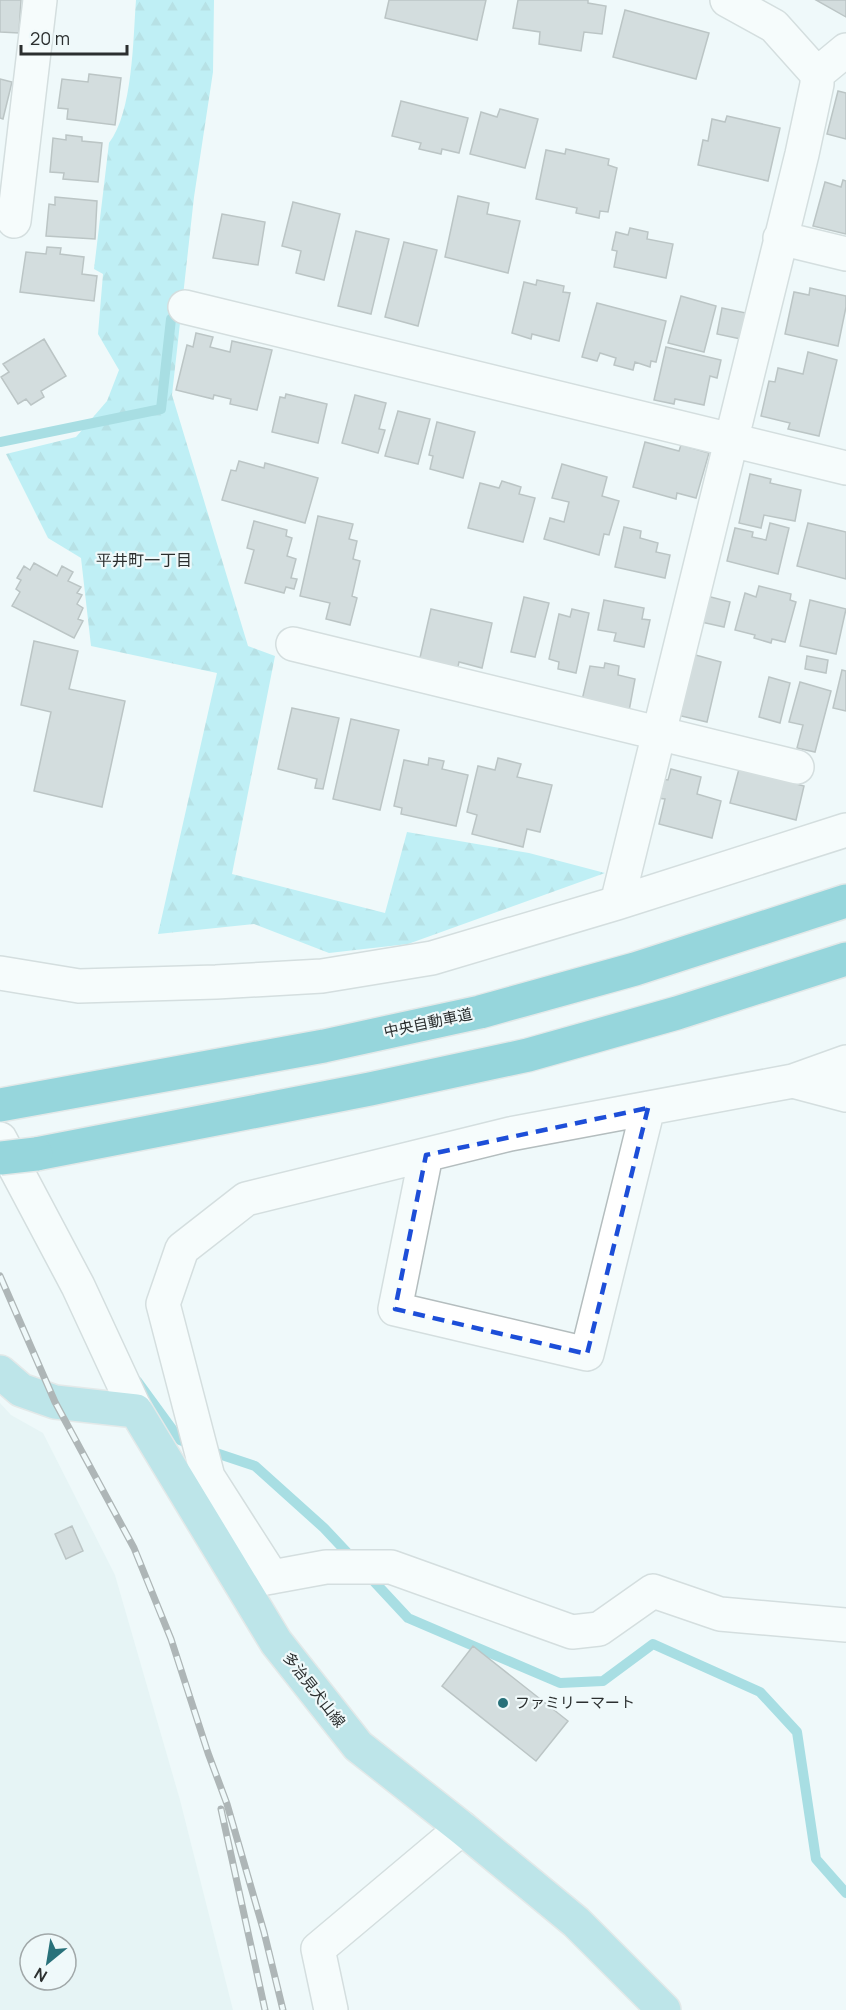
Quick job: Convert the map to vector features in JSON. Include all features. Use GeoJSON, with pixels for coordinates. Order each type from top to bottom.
{"type":"FeatureCollection","features":[{"type":"Feature","properties":{"kind":"highway","name":"中央自動車道"},"geometry":{"type":"LineString","coordinates":[[7,1104],[324,1046],[480,1012],[634,969],[846,902]]}},
{"type":"Feature","properties":{"kind":"highway"},"geometry":{"type":"LineString","coordinates":[[0,1158],[36,1154],[370,1089],[528,1055],[677,1012],[846,959]]}},
{"type":"Feature","properties":{"kind":"main road"},"geometry":{"type":"LineString","coordinates":[[0,1372],[21,1390],[55,1402],[136,1411]]}},
{"type":"Feature","properties":{"kind":"main road","name":"多治見犬山線"},"geometry":{"type":"LineString","coordinates":[[136,1411],[276,1642],[358,1746],[576,1922],[664,2010]]}},
{"type":"Feature","properties":{"kind":"street"},"geometry":{"type":"LineString","coordinates":[[14,221],[40,0]]}},
{"type":"Feature","properties":{"kind":"street"},"geometry":{"type":"LineString","coordinates":[[617,903],[802,154],[817,84],[817,74],[774,26],[728,0]]}},
{"type":"Feature","properties":{"kind":"street"},"geometry":{"type":"LineString","coordinates":[[817,74],[846,50]]}},
{"type":"Feature","properties":{"kind":"street"},"geometry":{"type":"LineString","coordinates":[[780,238],[846,254]]}},
{"type":"Feature","properties":{"kind":"street"},"geometry":{"type":"LineString","coordinates":[[185,307],[846,468]]}},
{"type":"Feature","properties":{"kind":"street"},"geometry":{"type":"LineString","coordinates":[[293,644],[797,767]]}},
{"type":"Feature","properties":{"kind":"street"},"geometry":{"type":"LineString","coordinates":[[0,973],[79,986],[216,982],[322,976],[432,958],[617,903],[846,830]]}},
{"type":"Feature","properties":{"kind":"street"},"geometry":{"type":"LineString","coordinates":[[272,1577],[208,1477],[163,1304],[182,1249],[246,1199],[510,1134],[793,1081],[846,1062]]}},
{"type":"Feature","properties":{"kind":"street"},"geometry":{"type":"LineString","coordinates":[[793,1081],[846,1095]]}},
{"type":"Feature","properties":{"kind":"street"},"geometry":{"type":"LineString","coordinates":[[426,1155],[394,1309],[587,1354],[648,1108]]}},
{"type":"Feature","properties":{"kind":"street"},"geometry":{"type":"LineString","coordinates":[[0,1139],[78,1286],[136,1411]]}},
{"type":"Feature","properties":{"kind":"street"},"geometry":{"type":"LineString","coordinates":[[240,1583],[326,1567],[390,1567],[572,1632],[598,1629],[653,1591],[720,1614],[846,1625]]}},
{"type":"Feature","properties":{"kind":"street"},"geometry":{"type":"LineString","coordinates":[[331,2010],[318,1949],[462,1828]]}},
{"type":"Feature","properties":{"kind":"highlighted area"},"geometry":{"type":"Polygon","coordinates":[[[648,1108],[587,1354],[395,1309],[426,1155],[648,1108]]]}},
{"type":"Feature","properties":{"kind":"shaded area"},"geometry":{"type":"Polygon","coordinates":[[[0,1403],[11,1415],[43,1433],[115,1575],[180,1800],[233,2010],[0,2010],[0,1403]]]}},
{"type":"Feature","properties":{"kind":"green space"},"geometry":{"type":"Polygon","coordinates":[[[136,0],[214,0],[213,72],[194,197],[172,395],[248,646],[275,656],[232,874],[385,913],[407,832],[529,853],[605,873],[408,944],[329,953],[254,924],[158,934],[217,673],[91,646],[81,558],[48,538],[6,454],[76,437],[107,401],[119,370],[98,334],[103,274],[94,269],[109,143],[117,130],[127,94],[136,0]]]}},
{"type":"Feature","properties":{"kind":"building"},"geometry":{"type":"Polygon","coordinates":[[[0,0],[21,0],[19,33],[0,32],[0,0]]]}},
{"type":"Feature","properties":{"kind":"building"},"geometry":{"type":"Polygon","coordinates":[[[389,0],[486,0],[477,40],[385,18],[389,0]]]}},
{"type":"Feature","properties":{"kind":"building"},"geometry":{"type":"Polygon","coordinates":[[[518,0],[588,0],[588,3],[606,6],[602,34],[584,32],[581,51],[539,44],[540,32],[513,28],[518,0]]]}},
{"type":"Feature","properties":{"kind":"building"},"geometry":{"type":"Polygon","coordinates":[[[816,0],[846,0],[846,17],[816,0]]]}},
{"type":"Feature","properties":{"kind":"building"},"geometry":{"type":"Polygon","coordinates":[[[625,10],[709,33],[696,79],[613,57],[625,10]]]}},
{"type":"Feature","properties":{"kind":"building"},"geometry":{"type":"Polygon","coordinates":[[[89,74],[121,78],[115,125],[67,119],[68,109],[58,108],[62,79],[88,82],[89,74]]]}},
{"type":"Feature","properties":{"kind":"building"},"geometry":{"type":"Polygon","coordinates":[[[0,79],[12,82],[3,119],[0,118],[0,79]]]}},
{"type":"Feature","properties":{"kind":"building"},"geometry":{"type":"Polygon","coordinates":[[[838,91],[846,93],[846,139],[827,134],[838,91]]]}},
{"type":"Feature","properties":{"kind":"building"},"geometry":{"type":"Polygon","coordinates":[[[401,101],[468,118],[459,153],[442,149],[441,154],[419,149],[421,143],[392,136],[401,101]]]}},
{"type":"Feature","properties":{"kind":"building"},"geometry":{"type":"Polygon","coordinates":[[[500,109],[538,119],[525,168],[470,154],[481,112],[497,117],[500,109]]]}},
{"type":"Feature","properties":{"kind":"building"},"geometry":{"type":"Polygon","coordinates":[[[727,116],[780,128],[768,181],[698,165],[703,140],[708,141],[712,119],[725,122],[727,116]]]}},
{"type":"Feature","properties":{"kind":"building"},"geometry":{"type":"Polygon","coordinates":[[[66,135],[82,137],[82,141],[102,143],[98,182],[63,179],[64,173],[50,172],[53,138],[66,140],[66,135]]]}},
{"type":"Feature","properties":{"kind":"building"},"geometry":{"type":"Polygon","coordinates":[[[566,149],[609,159],[608,165],[617,168],[608,212],[600,211],[599,218],[576,213],[577,208],[536,199],[546,150],[565,154],[566,149]]]}},
{"type":"Feature","properties":{"kind":"building"},"geometry":{"type":"Polygon","coordinates":[[[843,180],[846,181],[846,234],[813,226],[825,182],[841,187],[843,180]]]}},
{"type":"Feature","properties":{"kind":"building"},"geometry":{"type":"Polygon","coordinates":[[[458,196],[489,203],[487,214],[520,221],[508,273],[445,257],[458,196]]]}},
{"type":"Feature","properties":{"kind":"building"},"geometry":{"type":"Polygon","coordinates":[[[55,197],[97,201],[95,239],[46,236],[49,204],[55,205],[55,197]]]}},
{"type":"Feature","properties":{"kind":"building"},"geometry":{"type":"Polygon","coordinates":[[[293,202],[340,214],[324,280],[296,273],[301,251],[282,246],[293,202]]]}},
{"type":"Feature","properties":{"kind":"building"},"geometry":{"type":"Polygon","coordinates":[[[222,214],[265,222],[258,265],[213,258],[222,214]]]}},
{"type":"Feature","properties":{"kind":"building"},"geometry":{"type":"Polygon","coordinates":[[[630,228],[648,232],[647,239],[673,244],[666,278],[614,267],[617,251],[612,250],[616,232],[628,235],[630,228]]]}},
{"type":"Feature","properties":{"kind":"building"},"geometry":{"type":"Polygon","coordinates":[[[356,231],[389,239],[371,314],[338,306],[356,231]]]}},
{"type":"Feature","properties":{"kind":"building"},"geometry":{"type":"Polygon","coordinates":[[[404,242],[437,250],[418,326],[385,317],[404,242]]]}},
{"type":"Feature","properties":{"kind":"building"},"geometry":{"type":"Polygon","coordinates":[[[47,247],[61,248],[60,254],[84,257],[82,274],[97,276],[94,301],[20,292],[26,252],[46,254],[47,247]]]}},
{"type":"Feature","properties":{"kind":"building"},"geometry":{"type":"Polygon","coordinates":[[[537,280],[564,286],[563,292],[570,293],[559,341],[532,334],[531,339],[512,333],[524,282],[536,285],[537,280]]]}},
{"type":"Feature","properties":{"kind":"building"},"geometry":{"type":"Polygon","coordinates":[[[810,288],[846,296],[838,346],[785,334],[794,292],[809,295],[810,288]]]}},
{"type":"Feature","properties":{"kind":"building"},"geometry":{"type":"Polygon","coordinates":[[[681,296],[716,306],[704,352],[668,343],[681,296]]]}},
{"type":"Feature","properties":{"kind":"building"},"geometry":{"type":"Polygon","coordinates":[[[597,303],[666,321],[656,362],[651,361],[650,367],[635,362],[633,370],[614,365],[616,358],[600,353],[597,361],[582,357],[597,303]]]}},
{"type":"Feature","properties":{"kind":"building"},"geometry":{"type":"Polygon","coordinates":[[[722,308],[746,313],[741,339],[717,334],[722,308]]]}},
{"type":"Feature","properties":{"kind":"building"},"geometry":{"type":"Polygon","coordinates":[[[196,333],[213,337],[210,347],[230,352],[232,341],[272,350],[257,410],[230,404],[231,399],[214,395],[213,399],[176,390],[187,345],[193,347],[196,333]]]}},
{"type":"Feature","properties":{"kind":"building"},"geometry":{"type":"Polygon","coordinates":[[[44,339],[66,376],[41,391],[44,397],[31,405],[26,399],[18,404],[1,377],[9,372],[3,364],[44,339]]]}},
{"type":"Feature","properties":{"kind":"building"},"geometry":{"type":"Polygon","coordinates":[[[666,347],[721,360],[717,378],[710,376],[704,405],[675,399],[674,404],[654,400],[666,347]]]}},
{"type":"Feature","properties":{"kind":"building"},"geometry":{"type":"Polygon","coordinates":[[[808,352],[837,360],[819,436],[788,429],[790,423],[761,416],[769,381],[775,382],[778,368],[803,374],[808,352]]]}},
{"type":"Feature","properties":{"kind":"building"},"geometry":{"type":"Polygon","coordinates":[[[286,394],[327,404],[318,443],[272,432],[280,397],[285,398],[286,394]]]}},
{"type":"Feature","properties":{"kind":"building"},"geometry":{"type":"Polygon","coordinates":[[[355,395],[386,403],[379,429],[385,430],[378,453],[342,443],[355,395]]]}},
{"type":"Feature","properties":{"kind":"building"},"geometry":{"type":"Polygon","coordinates":[[[398,411],[430,419],[418,464],[385,456],[398,411]]]}},
{"type":"Feature","properties":{"kind":"building"},"geometry":{"type":"Polygon","coordinates":[[[437,422],[475,432],[463,478],[430,469],[433,456],[429,455],[437,422]]]}},
{"type":"Feature","properties":{"kind":"building"},"geometry":{"type":"Polygon","coordinates":[[[645,442],[679,451],[681,445],[709,453],[696,498],[677,493],[676,499],[633,487],[645,442]]]}},
{"type":"Feature","properties":{"kind":"building"},"geometry":{"type":"Polygon","coordinates":[[[239,461],[264,468],[265,463],[318,478],[305,523],[222,500],[231,470],[236,471],[239,461]]]}},
{"type":"Feature","properties":{"kind":"building"},"geometry":{"type":"Polygon","coordinates":[[[562,464],[607,477],[602,496],[619,501],[609,535],[604,534],[599,555],[544,539],[550,518],[564,522],[569,502],[552,498],[562,464]]]}},
{"type":"Feature","properties":{"kind":"building"},"geometry":{"type":"Polygon","coordinates":[[[750,474],[771,479],[770,483],[801,490],[795,521],[764,515],[761,528],[739,523],[750,474]]]}},
{"type":"Feature","properties":{"kind":"building"},"geometry":{"type":"Polygon","coordinates":[[[502,481],[521,487],[519,494],[535,498],[523,542],[468,528],[480,483],[499,488],[502,481]]]}},
{"type":"Feature","properties":{"kind":"building"},"geometry":{"type":"Polygon","coordinates":[[[318,516],[353,524],[349,539],[357,541],[353,559],[360,561],[352,596],[357,598],[350,625],[326,619],[330,603],[300,596],[318,516]]]}},
{"type":"Feature","properties":{"kind":"building"},"geometry":{"type":"Polygon","coordinates":[[[254,521],[287,530],[286,536],[292,538],[287,556],[296,559],[291,578],[297,579],[294,589],[286,587],[284,593],[245,583],[254,550],[247,548],[254,521]]]}},
{"type":"Feature","properties":{"kind":"building"},"geometry":{"type":"Polygon","coordinates":[[[770,523],[789,528],[778,574],[727,561],[735,528],[753,532],[752,537],[766,540],[770,523]]]}},
{"type":"Feature","properties":{"kind":"building"},"geometry":{"type":"Polygon","coordinates":[[[808,523],[846,532],[846,579],[797,566],[808,523]]]}},
{"type":"Feature","properties":{"kind":"building"},"geometry":{"type":"Polygon","coordinates":[[[624,527],[641,531],[640,538],[658,543],[656,552],[670,555],[665,578],[615,567],[624,527]]]}},
{"type":"Feature","properties":{"kind":"building"},"geometry":{"type":"Polygon","coordinates":[[[34,563],[57,576],[62,566],[73,572],[68,581],[81,587],[77,593],[82,595],[77,604],[83,608],[78,619],[83,621],[74,638],[12,606],[20,592],[16,589],[21,580],[17,578],[24,566],[30,570],[34,563]]]}},
{"type":"Feature","properties":{"kind":"building"},"geometry":{"type":"Polygon","coordinates":[[[759,586],[791,594],[790,600],[796,602],[785,642],[772,639],[771,643],[754,638],[755,635],[735,630],[745,593],[756,597],[759,586]]]}},
{"type":"Feature","properties":{"kind":"building"},"geometry":{"type":"Polygon","coordinates":[[[707,596],[730,602],[724,627],[701,622],[707,596]]]}},
{"type":"Feature","properties":{"kind":"building"},"geometry":{"type":"Polygon","coordinates":[[[524,597],[549,603],[535,657],[511,652],[524,597]]]}},
{"type":"Feature","properties":{"kind":"building"},"geometry":{"type":"Polygon","coordinates":[[[604,600],[644,608],[642,619],[650,620],[644,647],[614,641],[616,633],[598,630],[604,600]]]}},
{"type":"Feature","properties":{"kind":"building"},"geometry":{"type":"Polygon","coordinates":[[[810,600],[846,609],[836,654],[800,646],[810,600]]]}},
{"type":"Feature","properties":{"kind":"building"},"geometry":{"type":"Polygon","coordinates":[[[431,609],[492,623],[482,668],[459,662],[457,671],[419,662],[431,609]]]}},
{"type":"Feature","properties":{"kind":"building"},"geometry":{"type":"Polygon","coordinates":[[[572,609],[589,613],[576,673],[558,669],[559,662],[549,659],[559,614],[570,617],[572,609]]]}},
{"type":"Feature","properties":{"kind":"building"},"geometry":{"type":"Polygon","coordinates":[[[34,641],[78,651],[69,689],[125,701],[102,807],[34,791],[51,712],[21,705],[34,641]]]}},
{"type":"Feature","properties":{"kind":"building"},"geometry":{"type":"Polygon","coordinates":[[[692,654],[721,662],[707,722],[677,715],[692,654]]]}},
{"type":"Feature","properties":{"kind":"building"},"geometry":{"type":"Polygon","coordinates":[[[807,656],[828,660],[826,673],[805,669],[807,656]]]}},
{"type":"Feature","properties":{"kind":"building"},"geometry":{"type":"Polygon","coordinates":[[[605,663],[619,666],[618,675],[635,679],[629,711],[582,700],[590,666],[604,668],[605,663]]]}},
{"type":"Feature","properties":{"kind":"building"},"geometry":{"type":"Polygon","coordinates":[[[842,670],[846,671],[846,711],[833,708],[842,670]]]}},
{"type":"Feature","properties":{"kind":"building"},"geometry":{"type":"Polygon","coordinates":[[[769,677],[790,683],[780,723],[759,717],[769,677]]]}},
{"type":"Feature","properties":{"kind":"building"},"geometry":{"type":"Polygon","coordinates":[[[800,682],[831,691],[815,752],[797,748],[803,725],[789,722],[800,682]]]}},
{"type":"Feature","properties":{"kind":"building"},"geometry":{"type":"Polygon","coordinates":[[[292,708],[339,718],[323,789],[315,788],[317,779],[278,769],[292,708]]]}},
{"type":"Feature","properties":{"kind":"building"},"geometry":{"type":"Polygon","coordinates":[[[351,719],[399,730],[380,810],[333,799],[351,719]]]}},
{"type":"Feature","properties":{"kind":"building"},"geometry":{"type":"Polygon","coordinates":[[[429,758],[444,761],[442,769],[468,775],[456,826],[401,814],[402,808],[394,806],[404,760],[428,765],[429,758]]]}},
{"type":"Feature","properties":{"kind":"building"},"geometry":{"type":"Polygon","coordinates":[[[498,758],[521,764],[517,777],[552,785],[540,832],[527,829],[523,847],[472,834],[477,815],[467,812],[478,766],[495,770],[498,758]]]}},
{"type":"Feature","properties":{"kind":"building"},"geometry":{"type":"Polygon","coordinates":[[[671,769],[701,777],[697,794],[721,801],[712,838],[659,824],[665,799],[657,798],[661,779],[668,780],[671,769]]]}},
{"type":"Feature","properties":{"kind":"building"},"geometry":{"type":"Polygon","coordinates":[[[739,769],[804,786],[796,820],[730,803],[739,769]]]}},
{"type":"Feature","properties":{"kind":"building"},"geometry":{"type":"Polygon","coordinates":[[[72,1526],[83,1551],[66,1559],[55,1534],[72,1526]]]}},
{"type":"Feature","properties":{"kind":"building"},"geometry":{"type":"Polygon","coordinates":[[[473,1646],[568,1721],[536,1761],[442,1686],[473,1646]]]}},
{"type":"Feature","properties":{"kind":"waterway"},"geometry":{"type":"LineString","coordinates":[[0,442],[161,409],[171,319]]}},
{"type":"Feature","properties":{"kind":"waterway"},"geometry":{"type":"LineString","coordinates":[[137,1381],[180,1440],[193,1445]]}},
{"type":"Feature","properties":{"kind":"waterway"},"geometry":{"type":"LineString","coordinates":[[207,1450],[255,1466],[324,1528],[355,1561]]}},
{"type":"Feature","properties":{"kind":"waterway"},"geometry":{"type":"LineString","coordinates":[[368,1575],[408,1618],[560,1683],[603,1681],[653,1644],[760,1692],[797,1732],[816,1859],[846,1893]]}},
{"type":"Feature","properties":{"kind":"railway"},"geometry":{"type":"LineString","coordinates":[[0,1276],[55,1402],[134,1548],[171,1639],[227,1804],[264,1932],[283,2010]]}},
{"type":"Feature","properties":{"kind":"railway"},"geometry":{"type":"LineString","coordinates":[[221,1809],[265,2010]]}},
{"type":"Feature","properties":{"kind":"place","name":"ファミリーマート"},"geometry":{"type":"Point","coordinates":[503,1703]}},
{"type":"Feature","properties":{"kind":"district","name":"平井町一丁目"},"geometry":{"type":"Point","coordinates":[144,560]}}]}
